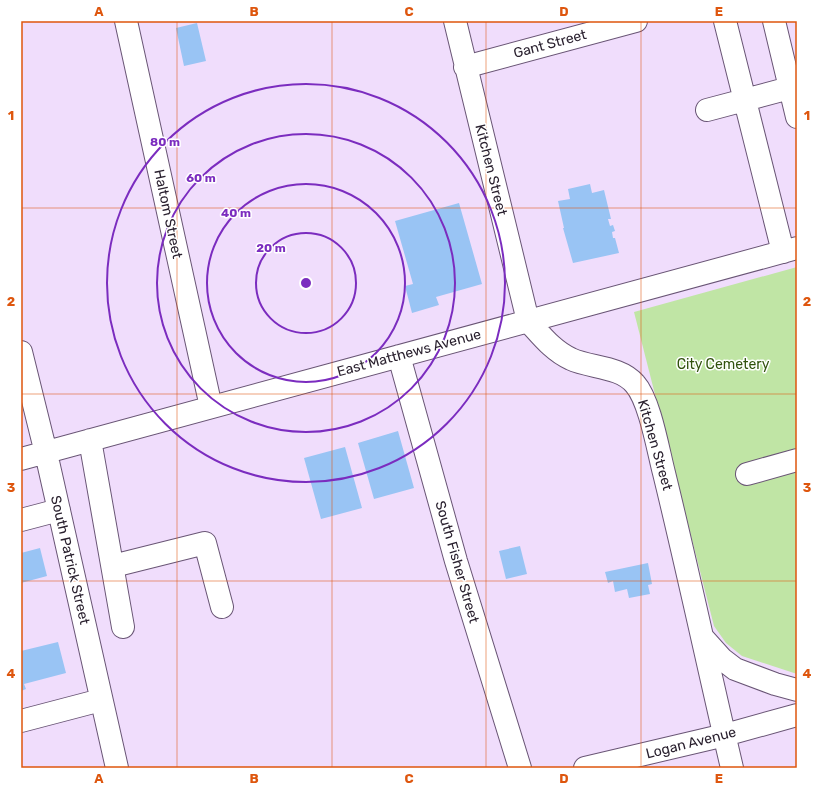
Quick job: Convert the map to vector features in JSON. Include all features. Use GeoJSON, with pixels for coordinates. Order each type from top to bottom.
{"type":"FeatureCollection","features":[{"type":"Feature","properties":{"kind":"street","name":"Haltom Street"},"geometry":{"type":"LineString","coordinates":[[126,21],[211,407]]}},
{"type":"Feature","properties":{"kind":"street","name":"Kitchen Street"},"geometry":{"type":"LineString","coordinates":[[454,21],[528,321],[548,344],[571,359],[610,370],[623,375],[635,383],[646,404],[703,638],[732,768]]}},
{"type":"Feature","properties":{"kind":"street","name":"Gant Street"},"geometry":{"type":"LineString","coordinates":[[465,67],[636,21]]}},
{"type":"Feature","properties":{"kind":"street"},"geometry":{"type":"LineString","coordinates":[[725,21],[745,100],[790,250]]}},
{"type":"Feature","properties":{"kind":"street"},"geometry":{"type":"LineString","coordinates":[[774,21],[794,87],[797,117]]}},
{"type":"Feature","properties":{"kind":"street"},"geometry":{"type":"LineString","coordinates":[[707,110],[794,87]]}},
{"type":"Feature","properties":{"kind":"street","name":"East Matthews Avenue"},"geometry":{"type":"LineString","coordinates":[[21,459],[790,250]]}},
{"type":"Feature","properties":{"kind":"street","name":"South Patrick Street"},"geometry":{"type":"LineString","coordinates":[[21,352],[46,452],[117,768]]}},
{"type":"Feature","properties":{"kind":"street","name":"South Fisher Street"},"geometry":{"type":"LineString","coordinates":[[399,356],[456,561],[520,768]]}},
{"type":"Feature","properties":{"kind":"street"},"geometry":{"type":"LineString","coordinates":[[90,440],[123,627]]}},
{"type":"Feature","properties":{"kind":"street"},"geometry":{"type":"LineString","coordinates":[[746,474],[797,460]]}},
{"type":"Feature","properties":{"kind":"street"},"geometry":{"type":"LineString","coordinates":[[21,520],[59,510]]}},
{"type":"Feature","properties":{"kind":"street"},"geometry":{"type":"LineString","coordinates":[[113,566],[205,543],[222,607]]}},
{"type":"Feature","properties":{"kind":"street"},"geometry":{"type":"LineString","coordinates":[[703,638],[722,659],[736,669],[797,690]]}},
{"type":"Feature","properties":{"kind":"street"},"geometry":{"type":"LineString","coordinates":[[21,721],[102,700]]}},
{"type":"Feature","properties":{"kind":"street","name":"Logan Avenue"},"geometry":{"type":"LineString","coordinates":[[585,768],[725,735],[797,715]]}},
{"type":"Feature","properties":{"kind":"green space","name":"City Cemetery"},"geometry":{"type":"Polygon","coordinates":[[[797,267],[797,674],[742,656],[726,643],[714,626],[634,312],[797,267]]]}},
{"type":"Feature","properties":{"kind":"building"},"geometry":{"type":"Polygon","coordinates":[[[197,23],[206,61],[184,66],[176,28],[197,23]]]}},
{"type":"Feature","properties":{"kind":"building"},"geometry":{"type":"Polygon","coordinates":[[[590,184],[592,193],[604,190],[611,219],[608,219],[610,226],[613,225],[615,231],[612,232],[613,238],[615,238],[619,253],[573,263],[563,228],[558,201],[570,199],[568,189],[590,184]]]}},
{"type":"Feature","properties":{"kind":"building"},"geometry":{"type":"Polygon","coordinates":[[[459,203],[482,284],[436,297],[439,305],[412,313],[405,286],[413,284],[395,221],[459,203]]]}},
{"type":"Feature","properties":{"kind":"building"},"geometry":{"type":"Polygon","coordinates":[[[398,431],[414,488],[374,499],[358,443],[398,431]]]}},
{"type":"Feature","properties":{"kind":"building"},"geometry":{"type":"Polygon","coordinates":[[[345,447],[362,508],[321,519],[304,458],[345,447]]]}},
{"type":"Feature","properties":{"kind":"building"},"geometry":{"type":"Polygon","coordinates":[[[520,546],[527,574],[506,579],[499,551],[520,546]]]}},
{"type":"Feature","properties":{"kind":"building"},"geometry":{"type":"Polygon","coordinates":[[[40,548],[47,576],[21,583],[21,553],[40,548]]]}},
{"type":"Feature","properties":{"kind":"building"},"geometry":{"type":"Polygon","coordinates":[[[648,563],[652,584],[648,585],[650,594],[629,598],[627,589],[615,592],[613,581],[608,583],[605,572],[648,563]]]}},
{"type":"Feature","properties":{"kind":"building"},"geometry":{"type":"Polygon","coordinates":[[[58,642],[66,673],[24,684],[26,689],[21,691],[21,651],[58,642]]]}}]}
